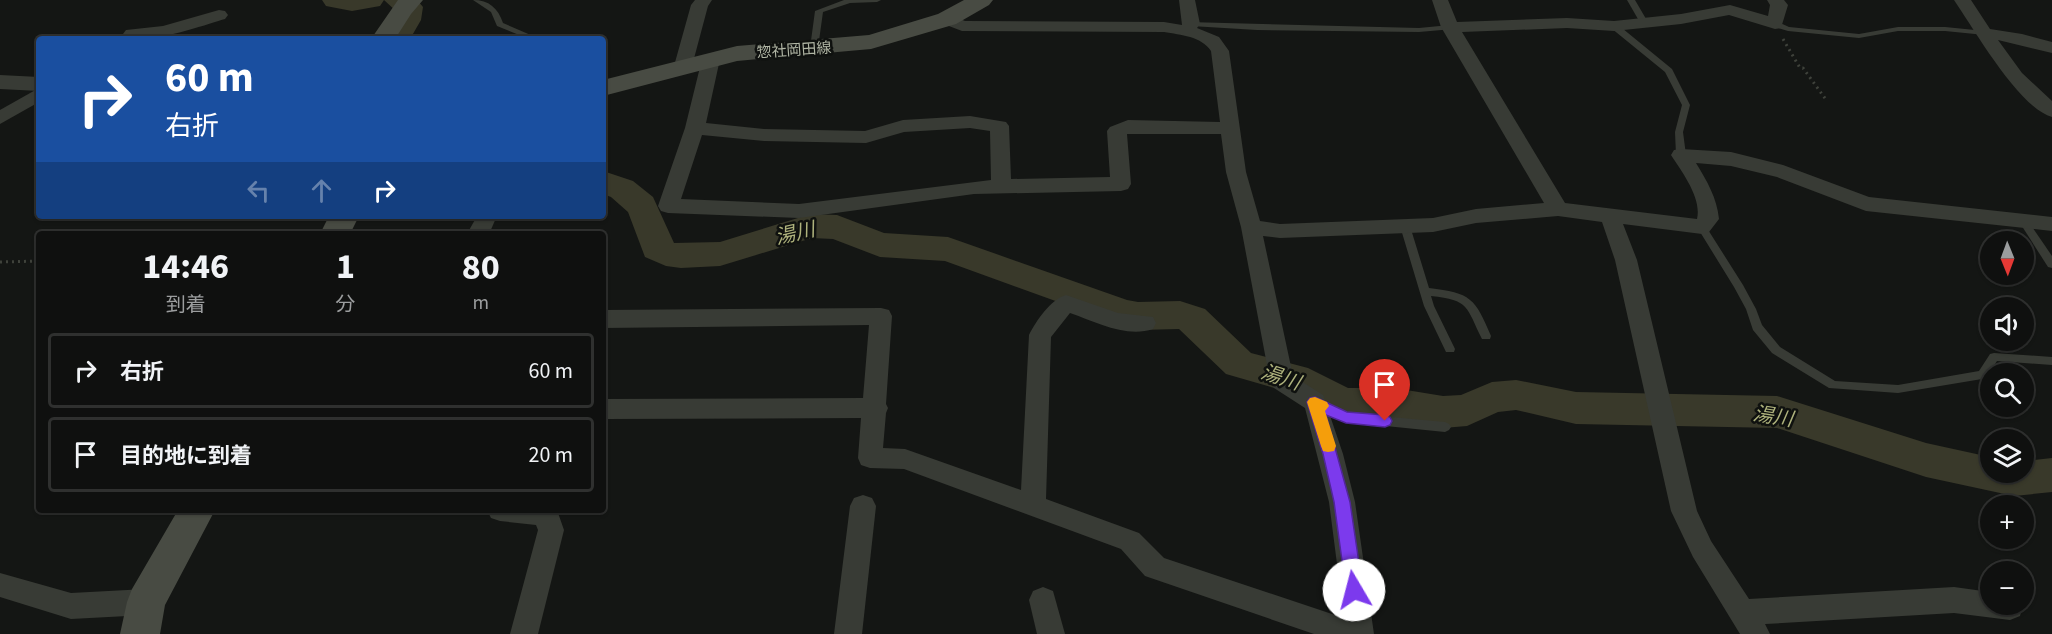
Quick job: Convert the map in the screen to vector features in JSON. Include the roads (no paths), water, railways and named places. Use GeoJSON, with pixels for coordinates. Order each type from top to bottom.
{"type":"FeatureCollection","features":[{"type":"Feature","properties":{"kind":"main road"},"geometry":{"type":"LineString","coordinates":[[385,36],[401,10],[411,0]]}},
{"type":"Feature","properties":{"kind":"main road","name":"惣社岡田線"},"geometry":{"type":"LineString","coordinates":[[606,87],[711,59],[763,51],[872,42],[947,19],[981,0]]}},
{"type":"Feature","properties":{"kind":"main road"},"geometry":{"type":"LineString","coordinates":[[143,618],[196,513]]}},
{"type":"Feature","properties":{"kind":"street"},"geometry":{"type":"LineString","coordinates":[[683,66],[700,5],[704,0]]}},
{"type":"Feature","properties":{"kind":"street"},"geometry":{"type":"LineString","coordinates":[[1187,0],[1189,27]]}},
{"type":"Feature","properties":{"kind":"street"},"geometry":{"type":"LineString","coordinates":[[1440,0],[1450,27],[1558,209]]}},
{"type":"Feature","properties":{"kind":"street"},"geometry":{"type":"LineString","coordinates":[[1450,27],[1566,23],[1614,26],[1645,24],[1730,10],[1775,24],[1779,5],[1775,0]]}},
{"type":"Feature","properties":{"kind":"street"},"geometry":{"type":"LineString","coordinates":[[1962,0],[2010,71],[2052,111]]}},
{"type":"Feature","properties":{"kind":"street"},"geometry":{"type":"LineString","coordinates":[[132,34],[185,32],[219,15]]}},
{"type":"Feature","properties":{"kind":"street"},"geometry":{"type":"LineString","coordinates":[[947,19],[962,26],[1189,27],[1213,41],[1220,51],[1236,172],[1251,227],[1282,381],[1315,402],[1331,454],[1342,502],[1360,634]]}},
{"type":"Feature","properties":{"kind":"street"},"geometry":{"type":"LineString","coordinates":[[1985,33],[2022,39],[2052,48]]}},
{"type":"Feature","properties":{"kind":"street"},"geometry":{"type":"LineString","coordinates":[[711,59],[695,128],[668,206],[799,211],[974,187],[1121,184],[1117,131],[1128,126],[1230,128]]}},
{"type":"Feature","properties":{"kind":"street"},"geometry":{"type":"LineString","coordinates":[[0,82],[36,84]]}},
{"type":"Feature","properties":{"kind":"street"},"geometry":{"type":"LineString","coordinates":[[0,118],[36,96]]}},
{"type":"Feature","properties":{"kind":"street"},"geometry":{"type":"LineString","coordinates":[[695,128],[764,135],[866,137],[903,126],[970,122],[999,126],[1001,186]]}},
{"type":"Feature","properties":{"kind":"street"},"geometry":{"type":"LineString","coordinates":[[1681,155],[1731,159],[1783,172],[1866,204],[2052,224]]}},
{"type":"Feature","properties":{"kind":"street"},"geometry":{"type":"LineString","coordinates":[[1251,227],[1280,231],[1432,225],[1476,216],[1558,209],[1702,227],[1709,219],[1708,207],[1702,191],[1681,155]]}},
{"type":"Feature","properties":{"kind":"street"},"geometry":{"type":"LineString","coordinates":[[1610,216],[1626,260],[1684,512],[1702,549],[1750,623],[1954,600],[1980,603]]}},
{"type":"Feature","properties":{"kind":"street"},"geometry":{"type":"LineString","coordinates":[[1033,506],[1040,335],[1066,303],[1117,321],[1145,323]]}},
{"type":"Feature","properties":{"kind":"street"},"geometry":{"type":"LineString","coordinates":[[606,319],[881,316],[876,408],[870,458],[905,459],[1130,541],[1155,567],[1352,634]]}},
{"type":"Feature","properties":{"kind":"street"},"geometry":{"type":"LineString","coordinates":[[606,409],[876,408]]}},
{"type":"Feature","properties":{"kind":"street"},"geometry":{"type":"LineString","coordinates":[[848,634],[863,506]]}},
{"type":"Feature","properties":{"kind":"street"},"geometry":{"type":"LineString","coordinates":[[524,634],[551,530],[546,515],[528,513]]}},
{"type":"Feature","properties":{"kind":"street"},"geometry":{"type":"LineString","coordinates":[[0,585],[71,606],[143,618]]}},
{"type":"Feature","properties":{"kind":"street"},"geometry":{"type":"LineString","coordinates":[[1043,600],[1051,634]]}},
{"type":"Feature","properties":{"kind":"lane"},"geometry":{"type":"LineString","coordinates":[[477,0],[495,11],[500,24],[529,36]]}},
{"type":"Feature","properties":{"kind":"lane"},"geometry":{"type":"LineString","coordinates":[[814,48],[819,11],[849,1],[877,0]]}},
{"type":"Feature","properties":{"kind":"lane"},"geometry":{"type":"LineString","coordinates":[[1631,0],[1645,24]]}},
{"type":"Feature","properties":{"kind":"lane"},"geometry":{"type":"LineString","coordinates":[[1775,24],[1788,29],[1859,36],[1898,29],[1945,29],[1985,33]]}},
{"type":"Feature","properties":{"kind":"lane"},"geometry":{"type":"LineString","coordinates":[[1614,26],[1669,71],[1686,105],[1679,132],[1681,155]]}},
{"type":"Feature","properties":{"kind":"lane"},"geometry":{"type":"LineString","coordinates":[[1189,27],[1432,31],[1450,27]]}},
{"type":"Feature","properties":{"kind":"lane"},"geometry":{"type":"LineString","coordinates":[[2023,220],[2052,264]]}},
{"type":"Feature","properties":{"kind":"lane"},"geometry":{"type":"LineString","coordinates":[[1405,226],[1429,306],[1450,349]]}},
{"type":"Feature","properties":{"kind":"lane"},"geometry":{"type":"LineString","coordinates":[[1702,227],[1738,285],[1751,309],[1757,327],[1776,350],[1833,385],[1898,389],[1982,375],[1994,357],[2052,361]]}},
{"type":"Feature","properties":{"kind":"lane"},"geometry":{"type":"LineString","coordinates":[[1426,292],[1457,295],[1467,300],[1474,307],[1486,336]]}},
{"type":"Feature","properties":{"kind":"lane"},"geometry":{"type":"LineString","coordinates":[[1315,402],[1346,417],[1445,427]]}},
{"type":"Feature","properties":{"kind":"waterway","name":"湯川"},"geometry":{"type":"LineString","coordinates":[[336,0],[352,3],[370,0]]}},
{"type":"Feature","properties":{"kind":"waterway","name":"湯川"},"geometry":{"type":"LineString","coordinates":[[397,0],[409,7],[406,24],[398,36]]}},
{"type":"Feature","properties":{"kind":"waterway","name":"湯川"},"geometry":{"type":"LineString","coordinates":[[606,183],[622,189],[641,205],[657,248],[666,254],[681,256],[720,254],[811,226],[837,227],[880,245],[948,249],[1122,312],[1138,316],[1180,315],[1192,319],[1239,364],[1295,379],[1344,404],[1394,403],[1443,412],[1467,410],[1492,397],[1516,395],[1576,408],[1777,412],[1926,460],[2014,479],[2052,475]]}}]}
